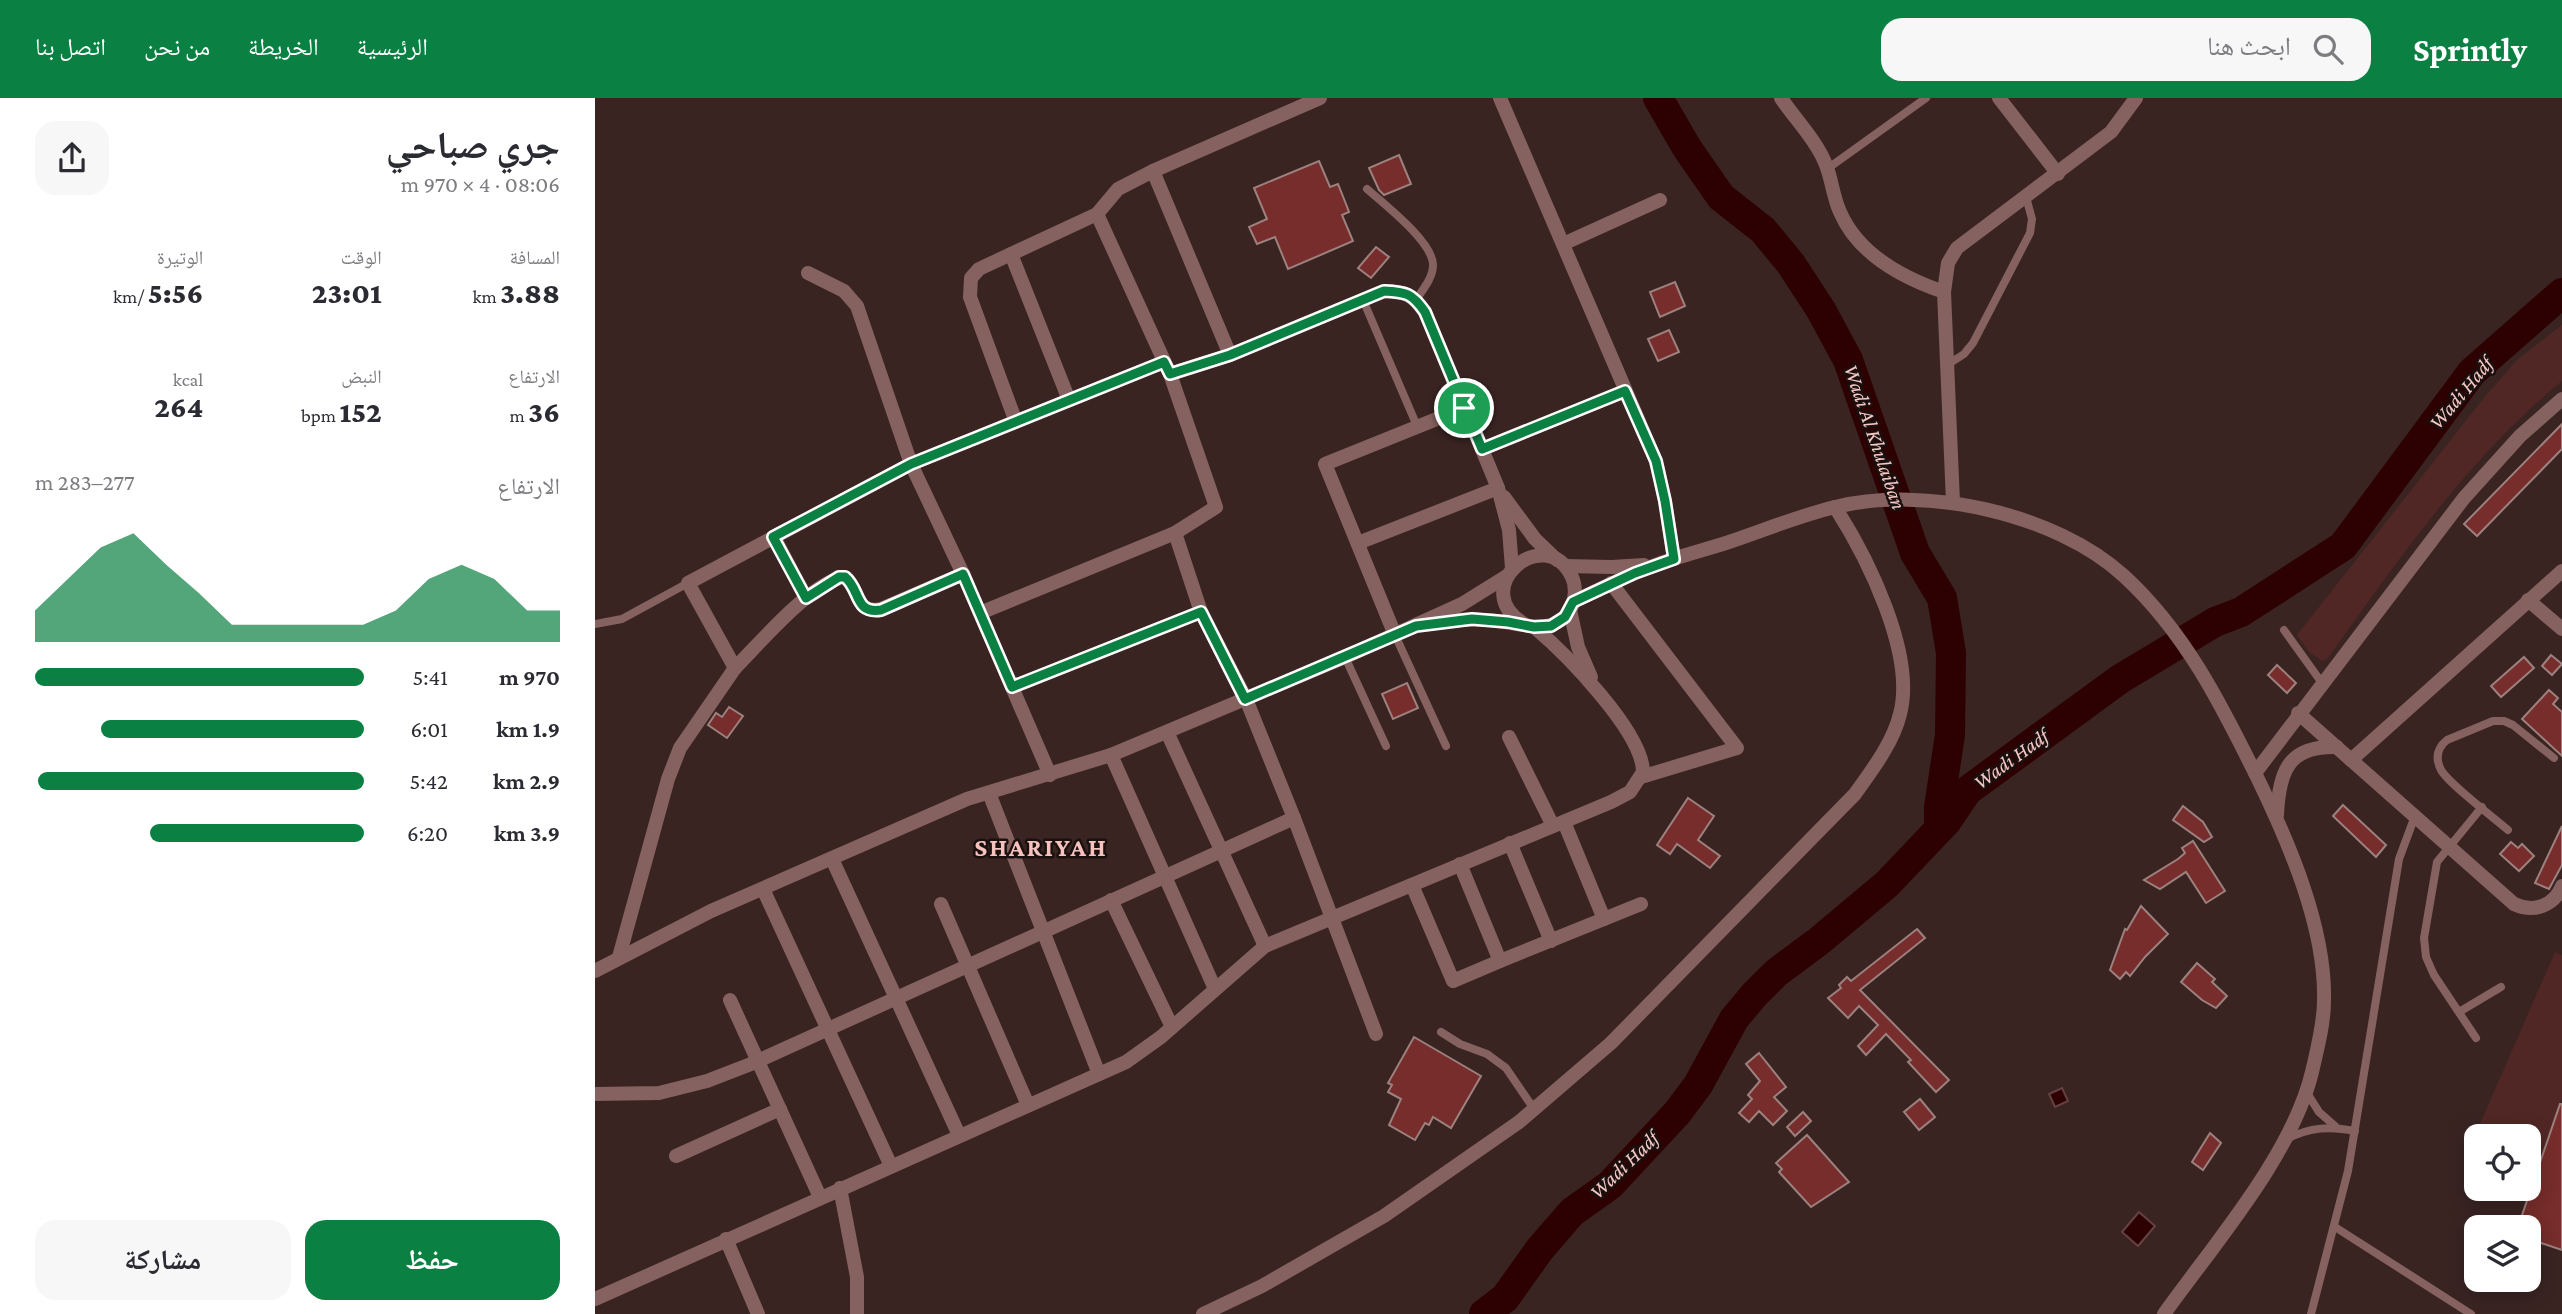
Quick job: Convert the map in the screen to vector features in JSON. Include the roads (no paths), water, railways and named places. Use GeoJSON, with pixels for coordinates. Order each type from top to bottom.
{"type":"FeatureCollection","features":[{"type":"Feature","properties":{"kind":"street"},"geometry":{"type":"LineString","coordinates":[[1016,422],[970,291],[971,278],[979,270],[1097,214],[1118,189],[1320,98]]}},
{"type":"Feature","properties":{"kind":"street"},"geometry":{"type":"LineString","coordinates":[[1500,98],[1656,461],[1674,559]]}},
{"type":"Feature","properties":{"kind":"street"},"geometry":{"type":"LineString","coordinates":[[1781,98],[1819,152],[1840,213],[1851,231],[1893,270],[1910,280],[1944,292]]}},
{"type":"Feature","properties":{"kind":"street"},"geometry":{"type":"LineString","coordinates":[[1999,98],[2058,173]]}},
{"type":"Feature","properties":{"kind":"street"},"geometry":{"type":"LineString","coordinates":[[1953,502],[1944,292],[1948,263],[1957,248],[2111,132],[2136,98]]}},
{"type":"Feature","properties":{"kind":"street"},"geometry":{"type":"LineString","coordinates":[[1153,171],[1230,355]]}},
{"type":"Feature","properties":{"kind":"street"},"geometry":{"type":"LineString","coordinates":[[1563,244],[1660,200]]}},
{"type":"Feature","properties":{"kind":"street"},"geometry":{"type":"LineString","coordinates":[[980,613],[1175,533],[1216,507],[1167,368],[1097,214]]}},
{"type":"Feature","properties":{"kind":"street"},"geometry":{"type":"LineString","coordinates":[[1011,254],[1069,400]]}},
{"type":"Feature","properties":{"kind":"street"},"geometry":{"type":"LineString","coordinates":[[808,273],[844,291],[857,306],[911,464],[963,574],[1050,775]]}},
{"type":"Feature","properties":{"kind":"street"},"geometry":{"type":"LineString","coordinates":[[735,668],[688,583],[911,464],[1069,400],[1167,368],[1230,355],[1384,291],[1404,292],[1416,300],[1425,312],[1498,488],[1509,530],[1510,572],[1503,595],[1506,605],[1517,620],[1530,626],[1594,685]]}},
{"type":"Feature","properties":{"kind":"street"},"geometry":{"type":"LineString","coordinates":[[1482,449],[1625,391]]}},
{"type":"Feature","properties":{"kind":"street"},"geometry":{"type":"LineString","coordinates":[[2255,773],[2464,498],[2520,436],[2562,399]]}},
{"type":"Feature","properties":{"kind":"street"},"geometry":{"type":"LineString","coordinates":[[1395,635],[1325,464],[1464,408]]}},
{"type":"Feature","properties":{"kind":"street"},"geometry":{"type":"LineString","coordinates":[[1358,543],[1498,488]]}},
{"type":"Feature","properties":{"kind":"street"},"geometry":{"type":"LineString","coordinates":[[595,1299],[1099,1074],[1141,1052],[1265,946],[1630,792],[1641,777],[1643,763],[1639,751],[1594,685],[1578,648],[1572,606],[1574,583],[1561,563],[1526,527],[1498,488]]}},
{"type":"Feature","properties":{"kind":"street"},"geometry":{"type":"LineString","coordinates":[[1416,626],[1472,619],[1551,626],[1572,606],[1611,583],[1659,563],[1835,507],[1880,500],[1953,502],[2040,525],[2084,548],[2121,573],[2157,608],[2183,643],[2205,678],[2255,773],[2277,820],[2308,902],[2319,946],[2324,1002],[2313,1069],[2286,1140],[2164,1314]]}},
{"type":"Feature","properties":{"kind":"street"},"geometry":{"type":"LineString","coordinates":[[1203,1314],[1262,1286],[1384,1216],[1518,1122],[1611,1043],[1855,794],[1888,743],[1900,714],[1904,676],[1895,634],[1853,535],[1835,507]]}},
{"type":"Feature","properties":{"kind":"street"},"geometry":{"type":"LineString","coordinates":[[1175,533],[1201,612],[1245,699],[1294,818],[1376,1034]]}},
{"type":"Feature","properties":{"kind":"street"},"geometry":{"type":"LineString","coordinates":[[773,537],[806,598]]}},
{"type":"Feature","properties":{"kind":"street"},"geometry":{"type":"LineString","coordinates":[[595,971],[711,911],[967,799],[1111,755],[1416,626],[1478,596],[1528,557],[1538,556],[1561,563],[1612,567],[1659,563]]}},
{"type":"Feature","properties":{"kind":"street"},"geometry":{"type":"LineString","coordinates":[[2351,760],[2562,571]]}},
{"type":"Feature","properties":{"kind":"street"},"geometry":{"type":"LineString","coordinates":[[619,957],[668,779],[680,748],[735,668],[806,598],[839,577],[850,580],[864,607],[871,611],[881,610],[963,574]]}},
{"type":"Feature","properties":{"kind":"street"},"geometry":{"type":"LineString","coordinates":[[1611,583],[1737,748],[1641,777]]}},
{"type":"Feature","properties":{"kind":"street"},"geometry":{"type":"LineString","coordinates":[[2528,600],[2562,629]]}},
{"type":"Feature","properties":{"kind":"street"},"geometry":{"type":"LineString","coordinates":[[1012,687],[1201,612]]}},
{"type":"Feature","properties":{"kind":"street"},"geometry":{"type":"LineString","coordinates":[[2298,713],[2521,908],[2545,906],[2562,886]]}},
{"type":"Feature","properties":{"kind":"street"},"geometry":{"type":"LineString","coordinates":[[1167,732],[1265,946]]}},
{"type":"Feature","properties":{"kind":"street"},"geometry":{"type":"LineString","coordinates":[[1509,737],[1558,824],[1604,919]]}},
{"type":"Feature","properties":{"kind":"street"},"geometry":{"type":"LineString","coordinates":[[2277,820],[2279,784],[2287,767],[2300,754],[2309,750],[2337,747]]}},
{"type":"Feature","properties":{"kind":"street"},"geometry":{"type":"LineString","coordinates":[[1111,755],[1215,989]]}},
{"type":"Feature","properties":{"kind":"street"},"geometry":{"type":"LineString","coordinates":[[989,793],[1099,1074]]}},
{"type":"Feature","properties":{"kind":"street"},"geometry":{"type":"LineString","coordinates":[[595,1094],[659,1093],[707,1081],[1294,818]]}},
{"type":"Feature","properties":{"kind":"street"},"geometry":{"type":"LineString","coordinates":[[1510,844],[1551,941]]}},
{"type":"Feature","properties":{"kind":"street"},"geometry":{"type":"LineString","coordinates":[[832,859],[959,1135]]}},
{"type":"Feature","properties":{"kind":"street"},"geometry":{"type":"LineString","coordinates":[[1460,864],[1500,961]]}},
{"type":"Feature","properties":{"kind":"street"},"geometry":{"type":"LineString","coordinates":[[1412,885],[1453,981],[1641,904]]}},
{"type":"Feature","properties":{"kind":"street"},"geometry":{"type":"LineString","coordinates":[[763,889],[891,1166]]}},
{"type":"Feature","properties":{"kind":"street"},"geometry":{"type":"LineString","coordinates":[[1111,901],[1172,1027]]}},
{"type":"Feature","properties":{"kind":"street"},"geometry":{"type":"LineString","coordinates":[[941,904],[1028,1105]]}},
{"type":"Feature","properties":{"kind":"street"},"geometry":{"type":"LineString","coordinates":[[730,1000],[820,1197]]}},
{"type":"Feature","properties":{"kind":"street"},"geometry":{"type":"LineString","coordinates":[[676,1156],[780,1109]]}},
{"type":"Feature","properties":{"kind":"street"},"geometry":{"type":"LineString","coordinates":[[840,1188],[857,1277],[857,1314]]}},
{"type":"Feature","properties":{"kind":"street"},"geometry":{"type":"LineString","coordinates":[[726,1239],[758,1314]]}},
{"type":"Feature","properties":{"kind":"lane"},"geometry":{"type":"LineString","coordinates":[[1827,169],[1926,98]]}},
{"type":"Feature","properties":{"kind":"lane"},"geometry":{"type":"LineString","coordinates":[[1367,189],[1420,239],[1430,254],[1433,263],[1430,278],[1416,300]]}},
{"type":"Feature","properties":{"kind":"lane"},"geometry":{"type":"LineString","coordinates":[[1947,365],[1964,354],[1973,343],[2030,233],[2032,219],[2026,197]]}},
{"type":"Feature","properties":{"kind":"lane"},"geometry":{"type":"LineString","coordinates":[[1363,300],[1417,426]]}},
{"type":"Feature","properties":{"kind":"lane"},"geometry":{"type":"LineString","coordinates":[[595,624],[622,619],[688,583]]}},
{"type":"Feature","properties":{"kind":"lane"},"geometry":{"type":"LineString","coordinates":[[2284,630],[2322,682]]}},
{"type":"Feature","properties":{"kind":"lane"},"geometry":{"type":"LineString","coordinates":[[1395,635],[1446,746]]}},
{"type":"Feature","properties":{"kind":"lane"},"geometry":{"type":"LineString","coordinates":[[1345,657],[1386,746]]}},
{"type":"Feature","properties":{"kind":"lane"},"geometry":{"type":"LineString","coordinates":[[2508,830],[2442,771],[2437,754],[2443,743],[2488,723],[2504,721],[2513,725],[2554,758]]}},
{"type":"Feature","properties":{"kind":"lane"},"geometry":{"type":"LineString","coordinates":[[2476,1038],[2434,975],[2424,947],[2437,862],[2482,807]]}},
{"type":"Feature","properties":{"kind":"lane"},"geometry":{"type":"LineString","coordinates":[[2311,1314],[2335,1227],[2355,1131],[2399,859],[2415,816]]}},
{"type":"Feature","properties":{"kind":"lane"},"geometry":{"type":"LineString","coordinates":[[2459,1012],[2501,987]]}},
{"type":"Feature","properties":{"kind":"lane"},"geometry":{"type":"LineString","coordinates":[[1441,1032],[1460,1044],[1487,1054],[1506,1068],[1534,1108]]}},
{"type":"Feature","properties":{"kind":"lane"},"geometry":{"type":"LineString","coordinates":[[2306,1092],[2319,1112],[2336,1127]]}},
{"type":"Feature","properties":{"kind":"lane"},"geometry":{"type":"LineString","coordinates":[[2286,1140],[2315,1129],[2336,1127],[2355,1131]]}},
{"type":"Feature","properties":{"kind":"lane"},"geometry":{"type":"LineString","coordinates":[[2335,1227],[2472,1314]]}},
{"type":"Feature","properties":{"kind":"waterway","name":"Wadi Al Khulaiban"},"geometry":{"type":"LineString","coordinates":[[1658,98],[1687,148],[1721,197],[1763,230],[1791,264],[1821,310],[1848,360],[1915,553],[1942,598],[1951,653],[1950,735],[1939,807],[1939,829]]}},
{"type":"Feature","properties":{"kind":"waterway","name":"Wadi Hadf"},"geometry":{"type":"LineString","coordinates":[[1484,1314],[1505,1298],[1540,1249],[1572,1212],[1610,1185],[1677,1113],[1698,1085],[1734,1019],[1754,995],[1776,973],[1887,884],[1946,822],[1967,791],[2120,679],[2215,622],[2241,612],[2343,546],[2472,372],[2562,293]]}},
{"type":"Feature","properties":{"kind":"district","name":"SHARIYAH"},"geometry":{"type":"Point","coordinates":[1041,847]}}]}
